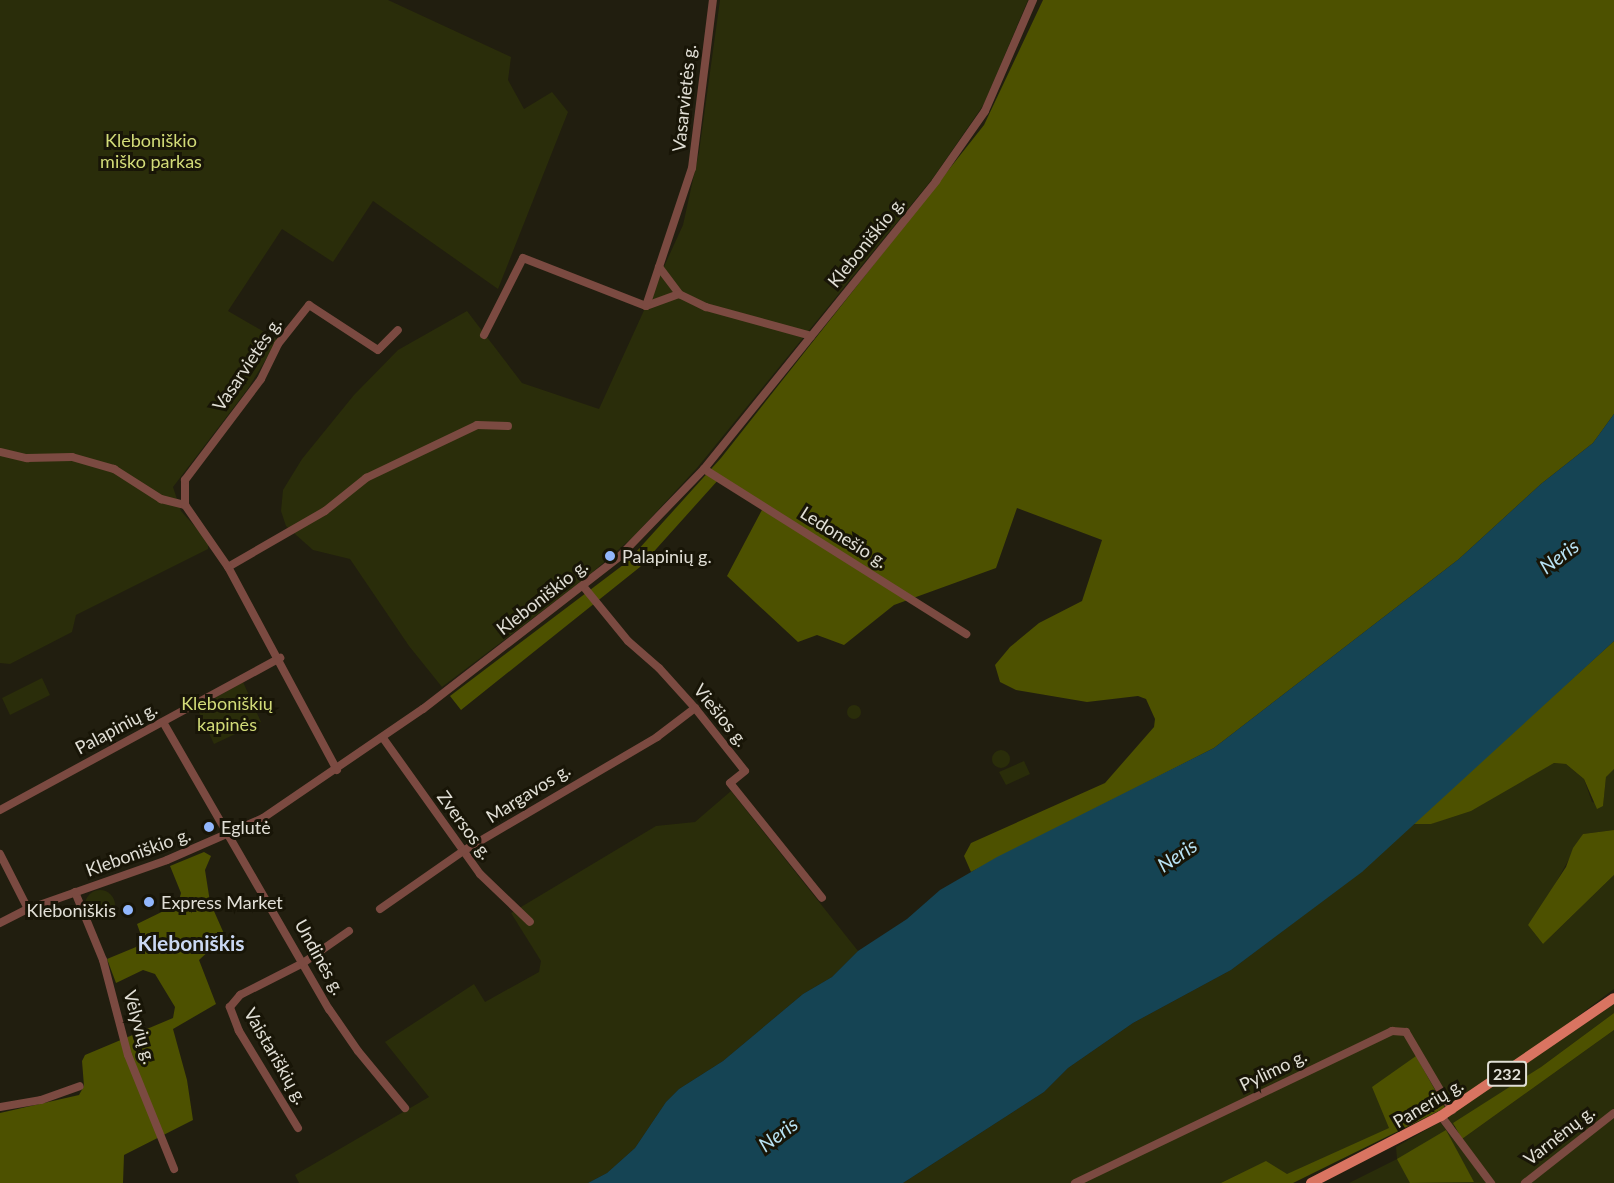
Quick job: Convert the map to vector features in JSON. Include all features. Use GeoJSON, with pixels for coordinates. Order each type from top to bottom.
{"type":"FeatureCollection","features":[{"type":"Feature","properties":{"kind":"main road","name":"Panerių g."},"geometry":{"type":"LineString","coordinates":[[1315,1182],[1452,1110],[1614,998]]}},
{"type":"Feature","properties":{"kind":"street","name":"Vasarvietės g."},"geometry":{"type":"LineString","coordinates":[[646,306],[698,143],[713,0]]}},
{"type":"Feature","properties":{"kind":"street","name":"Kleboniškio g."},"geometry":{"type":"LineString","coordinates":[[0,923],[28,909],[229,834],[271,813],[382,738],[583,586],[637,540],[704,469],[936,181],[985,111],[1034,0]]}},
{"type":"Feature","properties":{"kind":"street"},"geometry":{"type":"LineString","coordinates":[[484,334],[523,258],[646,306],[679,294]]}},
{"type":"Feature","properties":{"kind":"street"},"geometry":{"type":"LineString","coordinates":[[659,267],[679,294],[706,306],[811,336]]}},
{"type":"Feature","properties":{"kind":"street","name":"Vasarvietės g."},"geometry":{"type":"LineString","coordinates":[[185,505],[185,480],[261,379],[278,344],[309,305],[378,350],[398,330]]}},
{"type":"Feature","properties":{"kind":"street"},"geometry":{"type":"LineString","coordinates":[[228,567],[325,510],[366,478],[477,425],[508,426]]}},
{"type":"Feature","properties":{"kind":"street"},"geometry":{"type":"LineString","coordinates":[[0,453],[27,458],[72,457],[114,469],[161,499],[185,505],[228,567],[280,658],[337,770]]}},
{"type":"Feature","properties":{"kind":"street","name":"Ledonešio g."},"geometry":{"type":"LineString","coordinates":[[704,469],[966,634]]}},
{"type":"Feature","properties":{"kind":"street","name":"Viešios g."},"geometry":{"type":"LineString","coordinates":[[583,586],[628,641],[659,668],[695,708],[745,771],[730,783],[822,898]]}},
{"type":"Feature","properties":{"kind":"street","name":"Palapinių g."},"geometry":{"type":"LineString","coordinates":[[0,810],[280,658]]}},
{"type":"Feature","properties":{"kind":"street","name":"Margavos g."},"geometry":{"type":"LineString","coordinates":[[380,909],[463,851],[657,737],[695,708]]}},
{"type":"Feature","properties":{"kind":"street","name":"Undinės g."},"geometry":{"type":"LineString","coordinates":[[163,722],[303,963],[358,1052],[405,1108]]}},
{"type":"Feature","properties":{"kind":"street","name":"Zversos g."},"geometry":{"type":"LineString","coordinates":[[382,738],[480,874],[530,922]]}},
{"type":"Feature","properties":{"kind":"street"},"geometry":{"type":"LineString","coordinates":[[0,854],[28,909]]}},
{"type":"Feature","properties":{"kind":"street","name":"Vėlyvių g."},"geometry":{"type":"LineString","coordinates":[[75,892],[103,960],[128,1055],[174,1169]]}},
{"type":"Feature","properties":{"kind":"street"},"geometry":{"type":"LineString","coordinates":[[303,963],[349,931]]}},
{"type":"Feature","properties":{"kind":"street","name":"Vaistariškių g."},"geometry":{"type":"LineString","coordinates":[[298,1128],[232,1019],[233,1000],[303,963]]}},
{"type":"Feature","properties":{"kind":"street","name":"Pylimo g."},"geometry":{"type":"LineString","coordinates":[[1075,1183],[1392,1031],[1406,1032],[1452,1110]]}},
{"type":"Feature","properties":{"kind":"street"},"geometry":{"type":"LineString","coordinates":[[0,1107],[41,1100],[80,1086]]}},
{"type":"Feature","properties":{"kind":"street","name":"Varnėnų g."},"geometry":{"type":"LineString","coordinates":[[1525,1183],[1614,1113]]}},
{"type":"Feature","properties":{"kind":"street"},"geometry":{"type":"LineString","coordinates":[[1441,1116],[1491,1183]]}},
{"type":"Feature","properties":{"kind":"green space","name":"Kleboniškio miško parkas"},"geometry":{"type":"Polygon","coordinates":[[[0,0],[388,0],[511,57],[508,80],[524,109],[552,92],[568,112],[498,289],[373,201],[333,262],[282,229],[228,311],[278,340],[247,390],[173,487],[181,511],[208,541],[208,549],[76,615],[72,632],[10,664],[0,663],[0,0]]]}},
{"type":"Feature","properties":{"kind":"green space"},"geometry":{"type":"Polygon","coordinates":[[[720,0],[1028,0],[984,104],[933,178],[697,468],[633,537],[587,577],[442,687],[409,646],[350,559],[313,550],[286,526],[281,511],[283,490],[302,459],[354,395],[398,350],[467,311],[522,383],[599,409],[683,225],[699,152],[720,0]]]}},
{"type":"Feature","properties":{"kind":"green space"},"geometry":{"type":"Polygon","coordinates":[[[42,678],[50,695],[10,715],[2,698],[42,678]]]}},
{"type":"Feature","properties":{"kind":"green space","name":"Kleboniškių kapinės"},"geometry":{"type":"Polygon","coordinates":[[[243,682],[261,722],[214,744],[197,708],[243,682]]]}},
{"type":"Feature","properties":{"kind":"green space"},"geometry":{"type":"Polygon","coordinates":[[[854,705],[859,707],[861,712],[859,717],[854,719],[849,717],[847,712],[849,707],[854,705]]]}},
{"type":"Feature","properties":{"kind":"green space"},"geometry":{"type":"Polygon","coordinates":[[[1001,750],[1007,753],[1010,759],[1007,765],[1001,768],[995,765],[992,759],[995,753],[1001,750]]]}},
{"type":"Feature","properties":{"kind":"green space"},"geometry":{"type":"Polygon","coordinates":[[[1024,761],[1030,774],[1006,785],[999,772],[1024,761]]]}},
{"type":"Feature","properties":{"kind":"green space"},"geometry":{"type":"Polygon","coordinates":[[[1554,763],[1566,764],[1584,779],[1592,802],[1603,805],[1606,777],[1609,770],[1614,769],[1614,830],[1583,834],[1538,915],[1528,925],[1543,944],[1614,875],[1614,989],[1509,1068],[1454,1102],[1293,1183],[903,1183],[1044,1092],[1068,1068],[1133,1023],[1231,970],[1361,872],[1411,824],[1431,824],[1554,763]]]}},
{"type":"Feature","properties":{"kind":"green space"},"geometry":{"type":"Polygon","coordinates":[[[731,791],[858,951],[832,977],[803,994],[723,1061],[679,1089],[666,1102],[635,1148],[607,1173],[588,1183],[299,1183],[295,1175],[429,1097],[385,1042],[474,984],[485,1002],[539,972],[541,961],[511,913],[656,826],[695,822],[731,791]]]}},
{"type":"Feature","properties":{"kind":"green space"},"geometry":{"type":"Polygon","coordinates":[[[100,890],[111,894],[115,905],[111,916],[100,920],[89,916],[85,905],[89,894],[100,890]]]}},
{"type":"Feature","properties":{"kind":"green space"},"geometry":{"type":"Polygon","coordinates":[[[1614,1004],[1614,1013],[1541,1067],[1453,1127],[1450,1124],[1448,1116],[1614,1004]]]}},
{"type":"Feature","properties":{"kind":"green space"},"geometry":{"type":"Polygon","coordinates":[[[1614,1030],[1614,1109],[1521,1183],[1494,1183],[1462,1139],[1614,1030]]]}},
{"type":"Feature","properties":{"kind":"green space"},"geometry":{"type":"Polygon","coordinates":[[[1614,1116],[1614,1183],[1528,1183],[1614,1116]]]}},
{"type":"Feature","properties":{"kind":"green space"},"geometry":{"type":"Polygon","coordinates":[[[1440,1122],[1487,1183],[1349,1183],[1397,1159],[1396,1147],[1440,1122]]]}},
{"type":"Feature","properties":{"kind":"shaded area"},"geometry":{"type":"Polygon","coordinates":[[[1043,0],[1614,0],[1614,414],[1593,443],[1541,484],[1459,559],[1214,748],[971,872],[964,856],[971,843],[1105,783],[1154,727],[1155,719],[1146,699],[1138,696],[1087,702],[1016,690],[1000,682],[995,665],[1010,647],[1039,623],[1082,601],[1102,540],[1017,508],[996,568],[894,605],[844,645],[817,635],[798,642],[727,576],[764,506],[719,479],[640,567],[461,710],[450,696],[627,562],[721,458],[984,125],[1043,0]]]}},
{"type":"Feature","properties":{"kind":"shaded area"},"geometry":{"type":"Polygon","coordinates":[[[1614,641],[1614,769],[1606,777],[1603,806],[1597,809],[1584,779],[1566,764],[1554,763],[1471,811],[1431,824],[1411,824],[1614,641]]]}},
{"type":"Feature","properties":{"kind":"shaded area"},"geometry":{"type":"Polygon","coordinates":[[[1614,830],[1614,875],[1543,944],[1528,925],[1566,867],[1573,848],[1583,834],[1614,830]]]}},
{"type":"Feature","properties":{"kind":"shaded area"},"geometry":{"type":"Polygon","coordinates":[[[204,852],[211,856],[205,870],[210,902],[225,936],[199,960],[216,1004],[173,1029],[187,1080],[193,1120],[124,1155],[123,1183],[0,1183],[0,1113],[79,1095],[84,1086],[82,1061],[85,1055],[173,1018],[175,1007],[155,974],[143,970],[116,983],[107,959],[136,947],[142,938],[137,924],[178,904],[181,893],[170,866],[204,852]]]}},
{"type":"Feature","properties":{"kind":"shaded area"},"geometry":{"type":"Polygon","coordinates":[[[1614,1013],[1614,1030],[1462,1139],[1453,1123],[1541,1067],[1614,1013]]]}},
{"type":"Feature","properties":{"kind":"shaded area"},"geometry":{"type":"Polygon","coordinates":[[[1416,1056],[1445,1108],[1293,1183],[1221,1183],[1266,1161],[1287,1174],[1389,1128],[1372,1087],[1416,1056]]]}},
{"type":"Feature","properties":{"kind":"shaded area"},"geometry":{"type":"Polygon","coordinates":[[[1446,1130],[1474,1182],[1410,1183],[1397,1159],[1446,1130]]]}},
{"type":"Feature","properties":{"kind":"water","name":"Neris"},"geometry":{"type":"Polygon","coordinates":[[[1614,414],[1614,641],[1362,872],[1231,970],[1133,1023],[1068,1068],[1044,1092],[903,1183],[588,1183],[607,1173],[635,1148],[666,1102],[679,1089],[723,1061],[803,994],[832,977],[858,951],[907,919],[940,890],[997,857],[1214,748],[1459,559],[1541,484],[1593,443],[1614,414]]]}},
{"type":"Feature","properties":{"kind":"place","name":"Palapinių g."},"geometry":{"type":"Point","coordinates":[610,556]}},
{"type":"Feature","properties":{"kind":"place","name":"Eglutė"},"geometry":{"type":"Point","coordinates":[209,827]}},
{"type":"Feature","properties":{"kind":"place","name":"Express Market"},"geometry":{"type":"Point","coordinates":[149,902]}},
{"type":"Feature","properties":{"kind":"place","name":"Kleboniškis"},"geometry":{"type":"Point","coordinates":[128,910]}},
{"type":"Feature","properties":{"kind":"district","name":"Kleboniškis"},"geometry":{"type":"Point","coordinates":[191,943]}}]}
